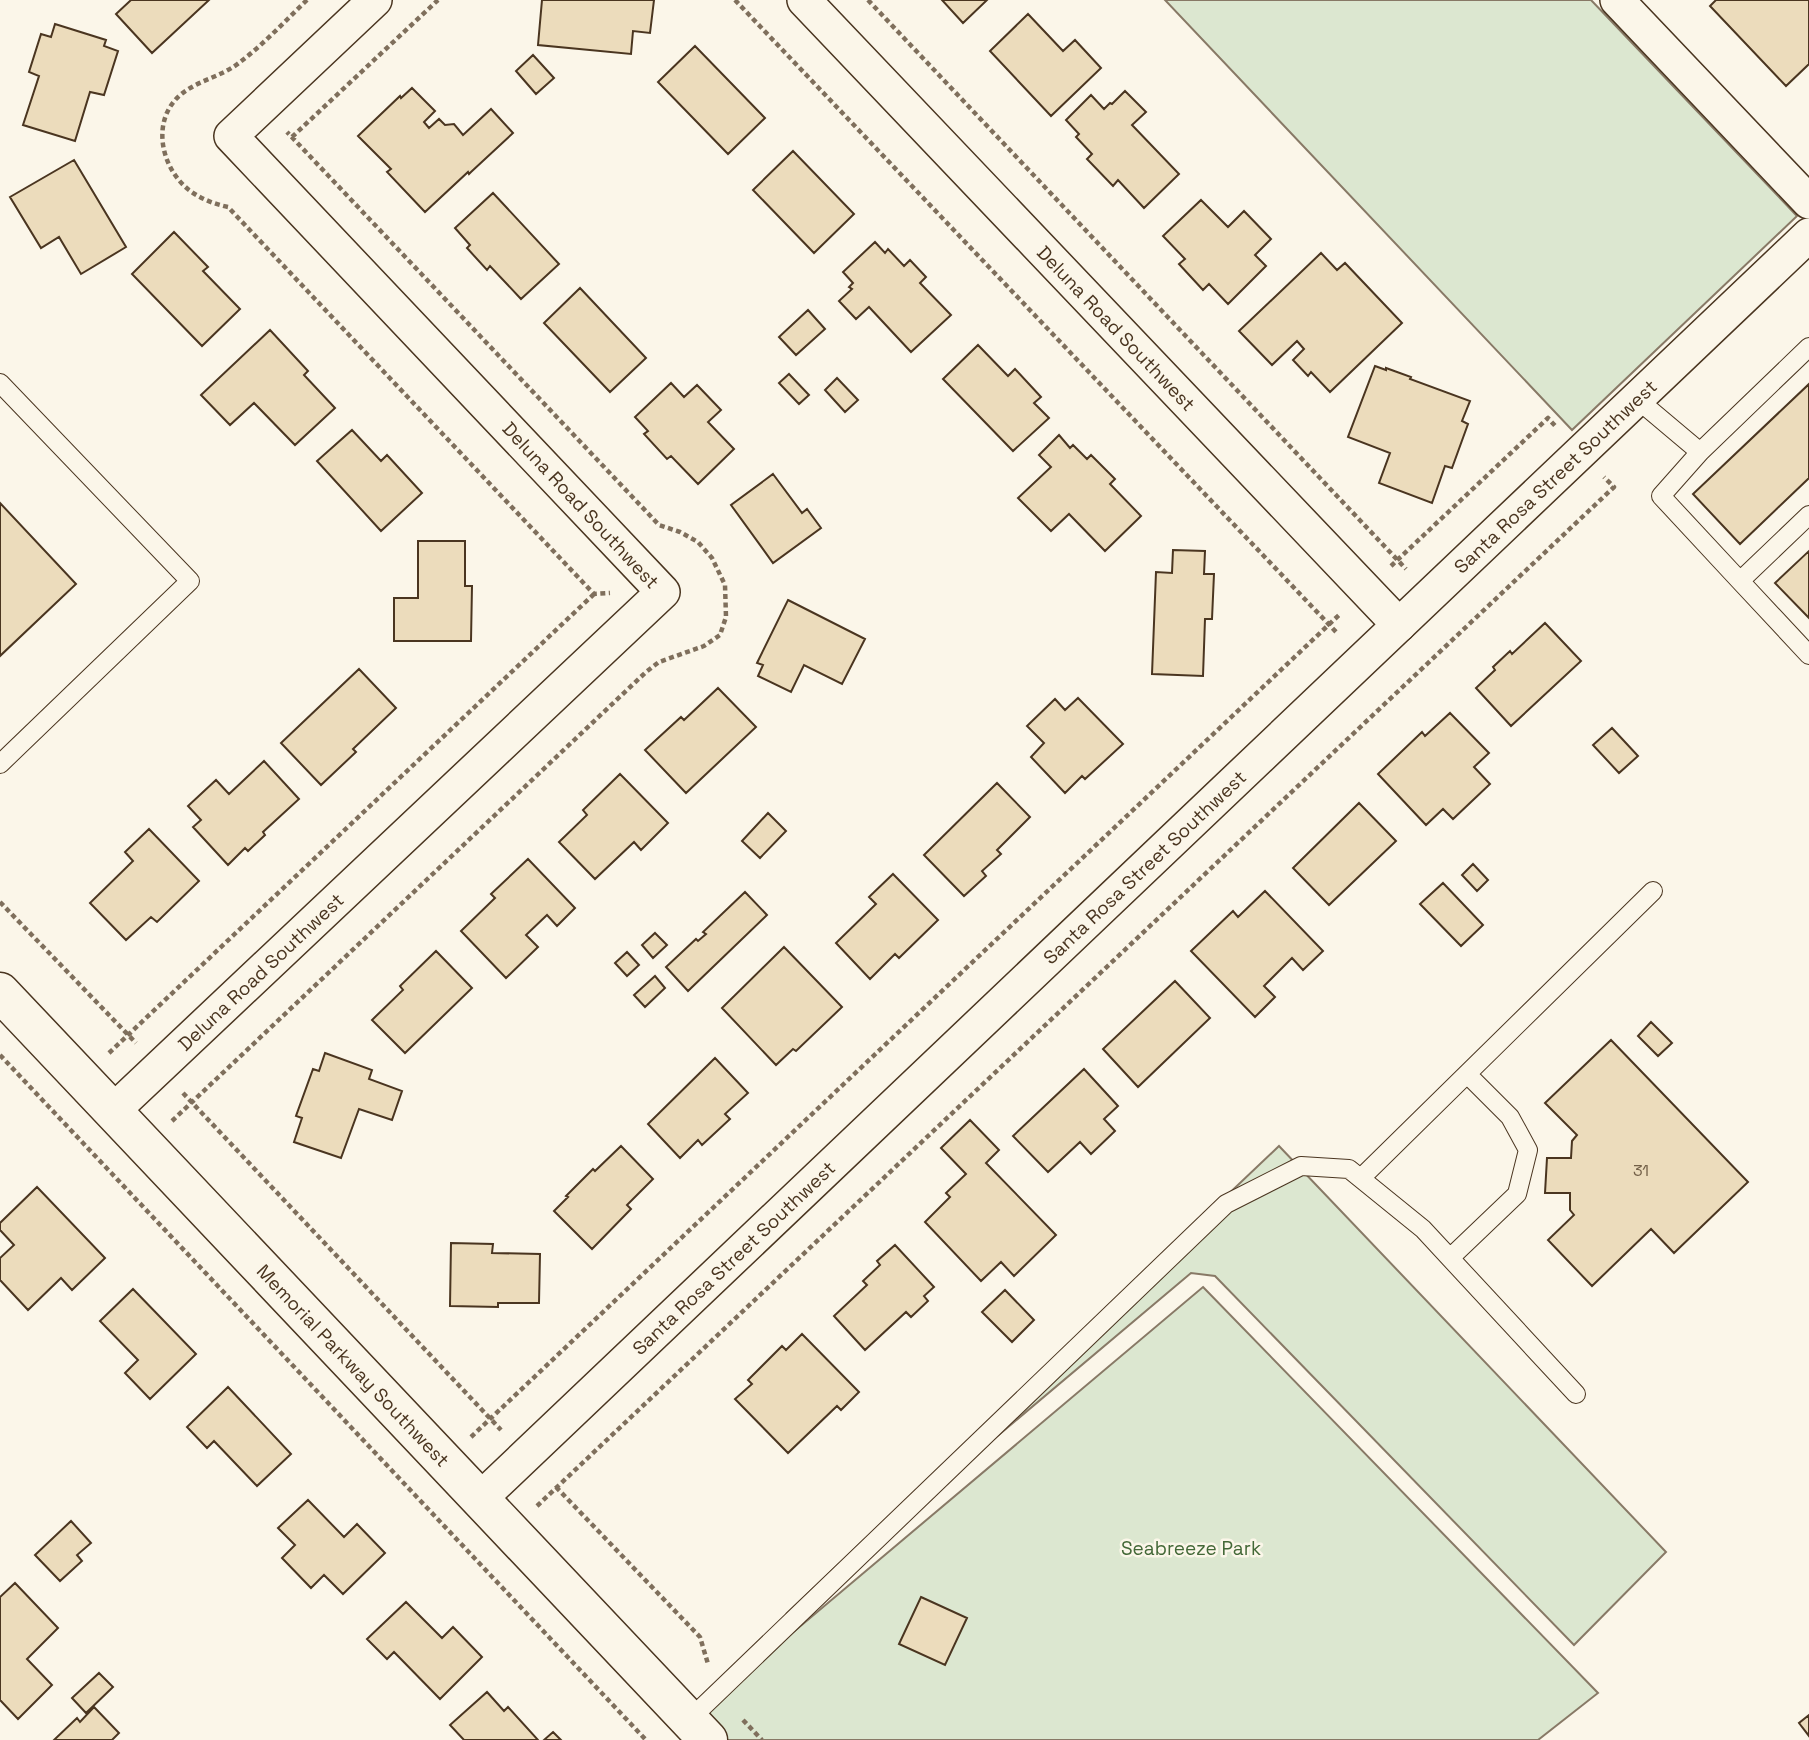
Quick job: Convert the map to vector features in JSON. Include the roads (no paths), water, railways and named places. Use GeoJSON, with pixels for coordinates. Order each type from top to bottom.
{"type":"FeatureCollection","features":[{"type":"Feature","properties":{"kind":"street","name":"Deluna Road Southwest"},"geometry":{"type":"LineString","coordinates":[[113,1111],[663,592],[230,136],[375,0]]}},
{"type":"Feature","properties":{"kind":"street","name":"Deluna Road Southwest"},"geometry":{"type":"LineString","coordinates":[[804,0],[1399,625]]}},
{"type":"Feature","properties":{"kind":"street"},"geometry":{"type":"LineString","coordinates":[[1617,0],[1809,202]]}},
{"type":"Feature","properties":{"kind":"street","name":"Santa Rosa Street Southwest"},"geometry":{"type":"LineString","coordinates":[[480,1499],[1809,235]]}},
{"type":"Feature","properties":{"kind":"street","name":"Memorial Parkway Southwest"},"geometry":{"type":"LineString","coordinates":[[0,992],[699,1730]]}},
{"type":"Feature","properties":{"kind":"lane"},"geometry":{"type":"LineString","coordinates":[[1809,347],[1700,452],[1661,496],[1809,655]]}},
{"type":"Feature","properties":{"kind":"lane"},"geometry":{"type":"LineString","coordinates":[[0,383],[190,581],[0,764]]}},
{"type":"Feature","properties":{"kind":"lane"},"geometry":{"type":"LineString","coordinates":[[1637,399],[1700,452]]}},
{"type":"Feature","properties":{"kind":"lane"},"geometry":{"type":"LineString","coordinates":[[1741,581],[1809,515]]}},
{"type":"Feature","properties":{"kind":"lane"},"geometry":{"type":"LineString","coordinates":[[1361,1178],[1653,891]]}},
{"type":"Feature","properties":{"kind":"lane"},"geometry":{"type":"LineString","coordinates":[[1450,1258],[1517,1194],[1528,1150],[1510,1117],[1467,1074]]}},
{"type":"Feature","properties":{"kind":"lane"},"geometry":{"type":"LineString","coordinates":[[699,1730],[717,1693],[1226,1204],[1301,1166],[1349,1169],[1361,1178],[1423,1230],[1576,1394]]}},
{"type":"Feature","properties":{"kind":"park label","name":"Seabreeze Park"},"geometry":{"type":"Point","coordinates":[1191,1548]}}]}
